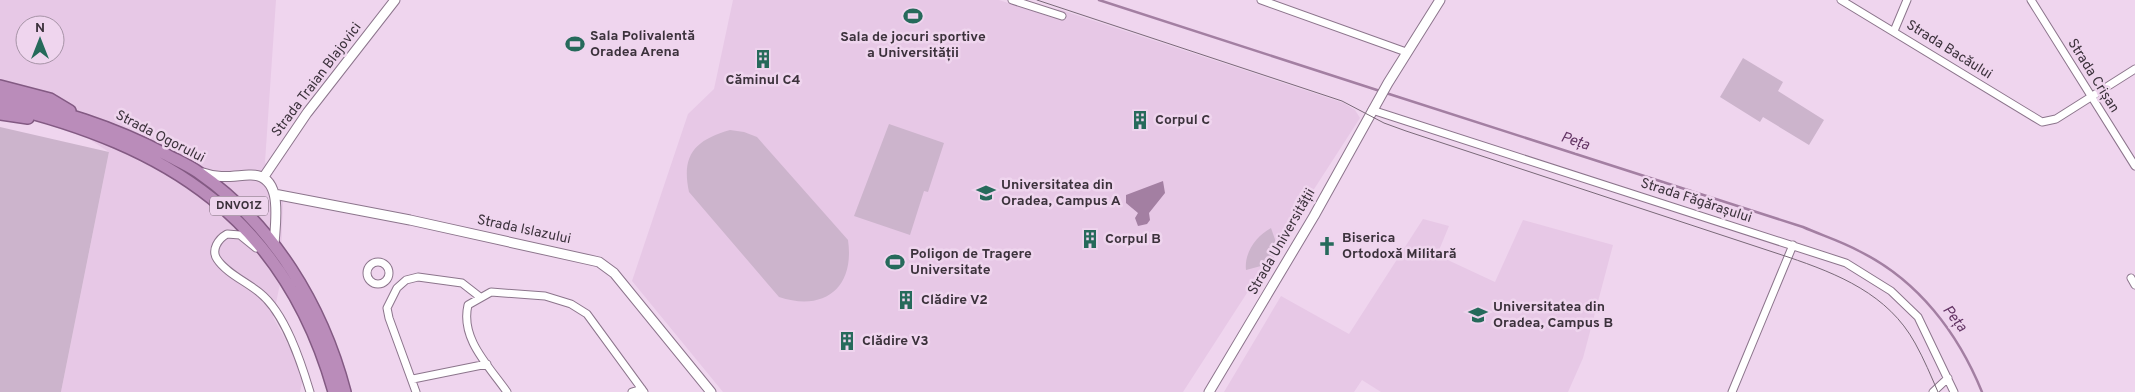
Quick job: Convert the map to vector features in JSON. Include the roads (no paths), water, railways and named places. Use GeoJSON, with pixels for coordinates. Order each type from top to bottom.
{"type":"FeatureCollection","features":[{"type":"Feature","properties":{"kind":"highway"},"geometry":{"type":"LineString","coordinates":[[0,86],[50,99],[80,117]]}},
{"type":"Feature","properties":{"kind":"highway","name":"DNVO1Z"},"geometry":{"type":"LineString","coordinates":[[0,97],[80,117]]}},
{"type":"Feature","properties":{"kind":"highway","name":"DNVO1Z"},"geometry":{"type":"LineString","coordinates":[[0,105],[54,119]]}},
{"type":"Feature","properties":{"kind":"highway"},"geometry":{"type":"LineString","coordinates":[[0,114],[54,119]]}},
{"type":"Feature","properties":{"kind":"highway","name":"Strada Ogorului"},"geometry":{"type":"LineString","coordinates":[[80,117],[147,145],[197,171],[245,212],[274,245],[307,295],[327,335],[345,392]]}},
{"type":"Feature","properties":{"kind":"highway","name":"Strada Ogorului"},"geometry":{"type":"LineString","coordinates":[[54,119],[145,154],[187,179],[219,204],[246,229],[293,292],[316,338],[334,392]]}},
{"type":"Feature","properties":{"kind":"street","name":"Strada Traian Blajovici"},"geometry":{"type":"LineString","coordinates":[[263,178],[307,113],[395,0]]}},
{"type":"Feature","properties":{"kind":"street"},"geometry":{"type":"LineString","coordinates":[[1012,0],[1062,16]]}},
{"type":"Feature","properties":{"kind":"street"},"geometry":{"type":"LineString","coordinates":[[1261,0],[1406,52]]}},
{"type":"Feature","properties":{"kind":"street","name":"Strada Universității"},"geometry":{"type":"LineString","coordinates":[[1209,392],[1314,216],[1406,52],[1440,0]]}},
{"type":"Feature","properties":{"kind":"street","name":"Strada Bacăului"},"geometry":{"type":"LineString","coordinates":[[1841,0],[2042,122],[2056,119],[2090,97]]}},
{"type":"Feature","properties":{"kind":"street"},"geometry":{"type":"LineString","coordinates":[[1894,31],[1907,0]]}},
{"type":"Feature","properties":{"kind":"street","name":"Strada Crișan"},"geometry":{"type":"LineString","coordinates":[[2031,0],[2090,97],[2135,166]]}},
{"type":"Feature","properties":{"kind":"street"},"geometry":{"type":"LineString","coordinates":[[2090,97],[2135,69]]}},
{"type":"Feature","properties":{"kind":"street","name":"Strada Făgărașului"},"geometry":{"type":"LineString","coordinates":[[1374,108],[1846,263],[1876,280],[1906,303],[1918,317],[1954,392]]}},
{"type":"Feature","properties":{"kind":"street"},"geometry":{"type":"LineString","coordinates":[[197,171],[220,178],[253,175],[263,178],[274,194],[274,245]]}},
{"type":"Feature","properties":{"kind":"street","name":"Strada Islazului"},"geometry":{"type":"LineString","coordinates":[[274,194],[410,220],[599,262],[614,273],[711,392]]}},
{"type":"Feature","properties":{"kind":"street"},"geometry":{"type":"LineString","coordinates":[[276,267],[249,242],[234,234],[220,238],[214,252],[216,258],[271,304],[288,334],[310,392]]}},
{"type":"Feature","properties":{"kind":"street"},"geometry":{"type":"LineString","coordinates":[[1732,392],[1793,245]]}},
{"type":"Feature","properties":{"kind":"street"},"geometry":{"type":"LineString","coordinates":[[416,392],[413,379],[389,318],[388,308],[397,288],[406,280],[418,277],[462,283],[480,297]]}},
{"type":"Feature","properties":{"kind":"street"},"geometry":{"type":"LineString","coordinates":[[387,280],[397,288]]}},
{"type":"Feature","properties":{"kind":"street"},"geometry":{"type":"LineString","coordinates":[[507,392],[472,342],[467,330],[465,316],[468,305],[491,292],[545,296],[571,304],[587,314],[643,391]]}},
{"type":"Feature","properties":{"kind":"street"},"geometry":{"type":"LineString","coordinates":[[413,379],[487,364]]}},
{"type":"Feature","properties":{"kind":"street"},"geometry":{"type":"LineString","coordinates":[[1933,392],[1948,378]]}},
{"type":"Feature","properties":{"kind":"street"},"geometry":{"type":"LineString","coordinates":[[632,392],[643,391]]}},
{"type":"Feature","properties":{"kind":"waterway","name":"Peța"},"geometry":{"type":"LineString","coordinates":[[1099,0],[1380,91]]}},
{"type":"Feature","properties":{"kind":"waterway","name":"Peța"},"geometry":{"type":"LineString","coordinates":[[1386,93],[1803,227],[1852,247],[1900,277],[1934,310],[1961,349],[1982,392]]}},
{"type":"Feature","properties":{"kind":"tram line"},"geometry":{"type":"LineString","coordinates":[[1037,0],[1342,101],[1384,123],[1406,131],[1788,257],[1825,271],[1860,288],[1891,311],[1915,343],[1938,392]]}},
{"type":"Feature","properties":{"kind":"place","name":"Sala de jocuri sportive a Universității"},"geometry":{"type":"Point","coordinates":[913,16]}},
{"type":"Feature","properties":{"kind":"place","name":"Sala Polivalentă Oradea Arena"},"geometry":{"type":"Point","coordinates":[575,44]}},
{"type":"Feature","properties":{"kind":"place","name":"Căminul C4"},"geometry":{"type":"Point","coordinates":[763,59]}},
{"type":"Feature","properties":{"kind":"place","name":"Corpul C"},"geometry":{"type":"Point","coordinates":[1140,120]}},
{"type":"Feature","properties":{"kind":"place","name":"Universitatea din Oradea, Campus A"},"geometry":{"type":"Point","coordinates":[986,193]}},
{"type":"Feature","properties":{"kind":"place","name":"Corpul B"},"geometry":{"type":"Point","coordinates":[1090,239]}},
{"type":"Feature","properties":{"kind":"place","name":"Biserica Ortodoxă Militară"},"geometry":{"type":"Point","coordinates":[1327,246]}},
{"type":"Feature","properties":{"kind":"place","name":"Poligon de Tragere Universitate"},"geometry":{"type":"Point","coordinates":[895,262]}},
{"type":"Feature","properties":{"kind":"place","name":"Clădire V2"},"geometry":{"type":"Point","coordinates":[906,300]}},
{"type":"Feature","properties":{"kind":"place","name":"Universitatea din Oradea, Campus B"},"geometry":{"type":"Point","coordinates":[1478,315]}},
{"type":"Feature","properties":{"kind":"place","name":"Clădire V3"},"geometry":{"type":"Point","coordinates":[847,341]}}]}
